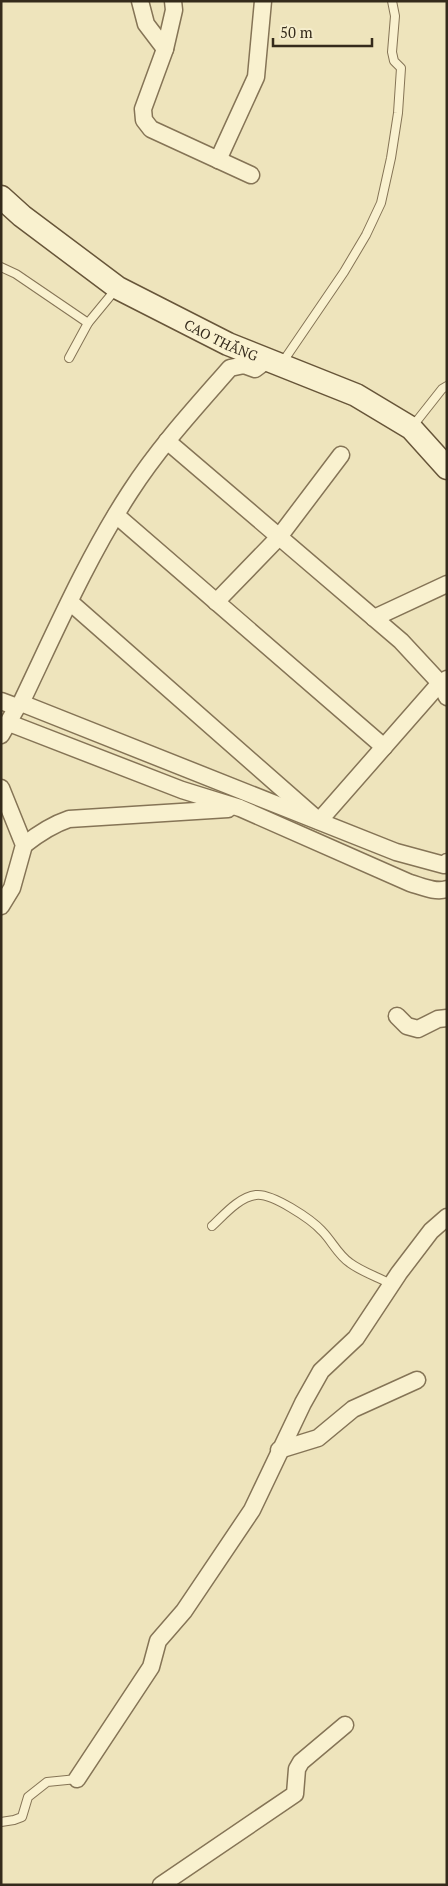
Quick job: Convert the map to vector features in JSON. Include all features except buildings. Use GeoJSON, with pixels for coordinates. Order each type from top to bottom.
{"type":"FeatureCollection","features":[{"type":"Feature","properties":{"kind":"main road","name":"CAO THẮNG"},"geometry":{"type":"LineString","coordinates":[[1,197],[22,216],[118,288],[228,344],[356,395],[411,428],[447,468]]}},
{"type":"Feature","properties":{"kind":"street"},"geometry":{"type":"LineString","coordinates":[[140,1],[146,24],[165,49]]}},
{"type":"Feature","properties":{"kind":"street"},"geometry":{"type":"LineString","coordinates":[[173,1],[174,10],[165,49],[142,109],[144,120],[151,129],[251,175]]}},
{"type":"Feature","properties":{"kind":"street"},"geometry":{"type":"LineString","coordinates":[[218,160],[256,77],[263,1]]}},
{"type":"Feature","properties":{"kind":"street"},"geometry":{"type":"LineString","coordinates":[[274,362],[255,369],[244,365],[230,368],[167,441],[131,490],[100,540],[19,705],[5,729],[240,808],[410,883],[442,891],[447,889]]}},
{"type":"Feature","properties":{"kind":"street"},"geometry":{"type":"LineString","coordinates":[[167,441],[401,640],[444,686],[384,747],[319,821]]}},
{"type":"Feature","properties":{"kind":"street"},"geometry":{"type":"LineString","coordinates":[[216,602],[279,537],[341,455]]}},
{"type":"Feature","properties":{"kind":"street"},"geometry":{"type":"LineString","coordinates":[[116,514],[384,747]]}},
{"type":"Feature","properties":{"kind":"street"},"geometry":{"type":"LineString","coordinates":[[374,618],[447,584]]}},
{"type":"Feature","properties":{"kind":"street"},"geometry":{"type":"LineString","coordinates":[[70,602],[319,821]]}},
{"type":"Feature","properties":{"kind":"street"},"geometry":{"type":"LineString","coordinates":[[1,701],[19,705],[396,852],[446,866]]}},
{"type":"Feature","properties":{"kind":"street"},"geometry":{"type":"LineString","coordinates":[[1,788],[24,844],[12,888],[1,906]]}},
{"type":"Feature","properties":{"kind":"street"},"geometry":{"type":"LineString","coordinates":[[24,844],[56,823],[69,819],[240,808]]}},
{"type":"Feature","properties":{"kind":"street"},"geometry":{"type":"LineString","coordinates":[[397,1016],[407,1026],[418,1029],[438,1019],[447,1018]]}},
{"type":"Feature","properties":{"kind":"street"},"geometry":{"type":"LineString","coordinates":[[77,1779],[151,1668],[158,1641],[184,1611],[252,1510],[271,1472],[279,1450],[322,1371],[356,1338],[391,1284],[432,1230],[447,1217]]}},
{"type":"Feature","properties":{"kind":"street"},"geometry":{"type":"LineString","coordinates":[[279,1450],[318,1438],[353,1409],[417,1380]]}},
{"type":"Feature","properties":{"kind":"street"},"geometry":{"type":"LineString","coordinates":[[161,1885],[295,1794],[297,1769],[301,1762],[344,1724]]}},
{"type":"Feature","properties":{"kind":"lane"},"geometry":{"type":"LineString","coordinates":[[274,362],[344,272],[381,203],[391,158],[398,112],[401,68],[394,61],[392,52],[395,16],[392,1]]}},
{"type":"Feature","properties":{"kind":"lane"},"geometry":{"type":"LineString","coordinates":[[1,267],[16,274],[88,323]]}},
{"type":"Feature","properties":{"kind":"lane"},"geometry":{"type":"LineString","coordinates":[[69,358],[88,323],[118,288]]}},
{"type":"Feature","properties":{"kind":"lane"},"geometry":{"type":"LineString","coordinates":[[411,428],[442,388],[447,386]]}},
{"type":"Feature","properties":{"kind":"lane"},"geometry":{"type":"LineString","coordinates":[[212,1226],[243,1198],[257,1194],[279,1202],[309,1218],[324,1232],[349,1263],[391,1284]]}},
{"type":"Feature","properties":{"kind":"lane"},"geometry":{"type":"LineString","coordinates":[[1,1822],[14,1820],[22,1816],[26,1809],[28,1797],[47,1782],[77,1779]]}}]}
